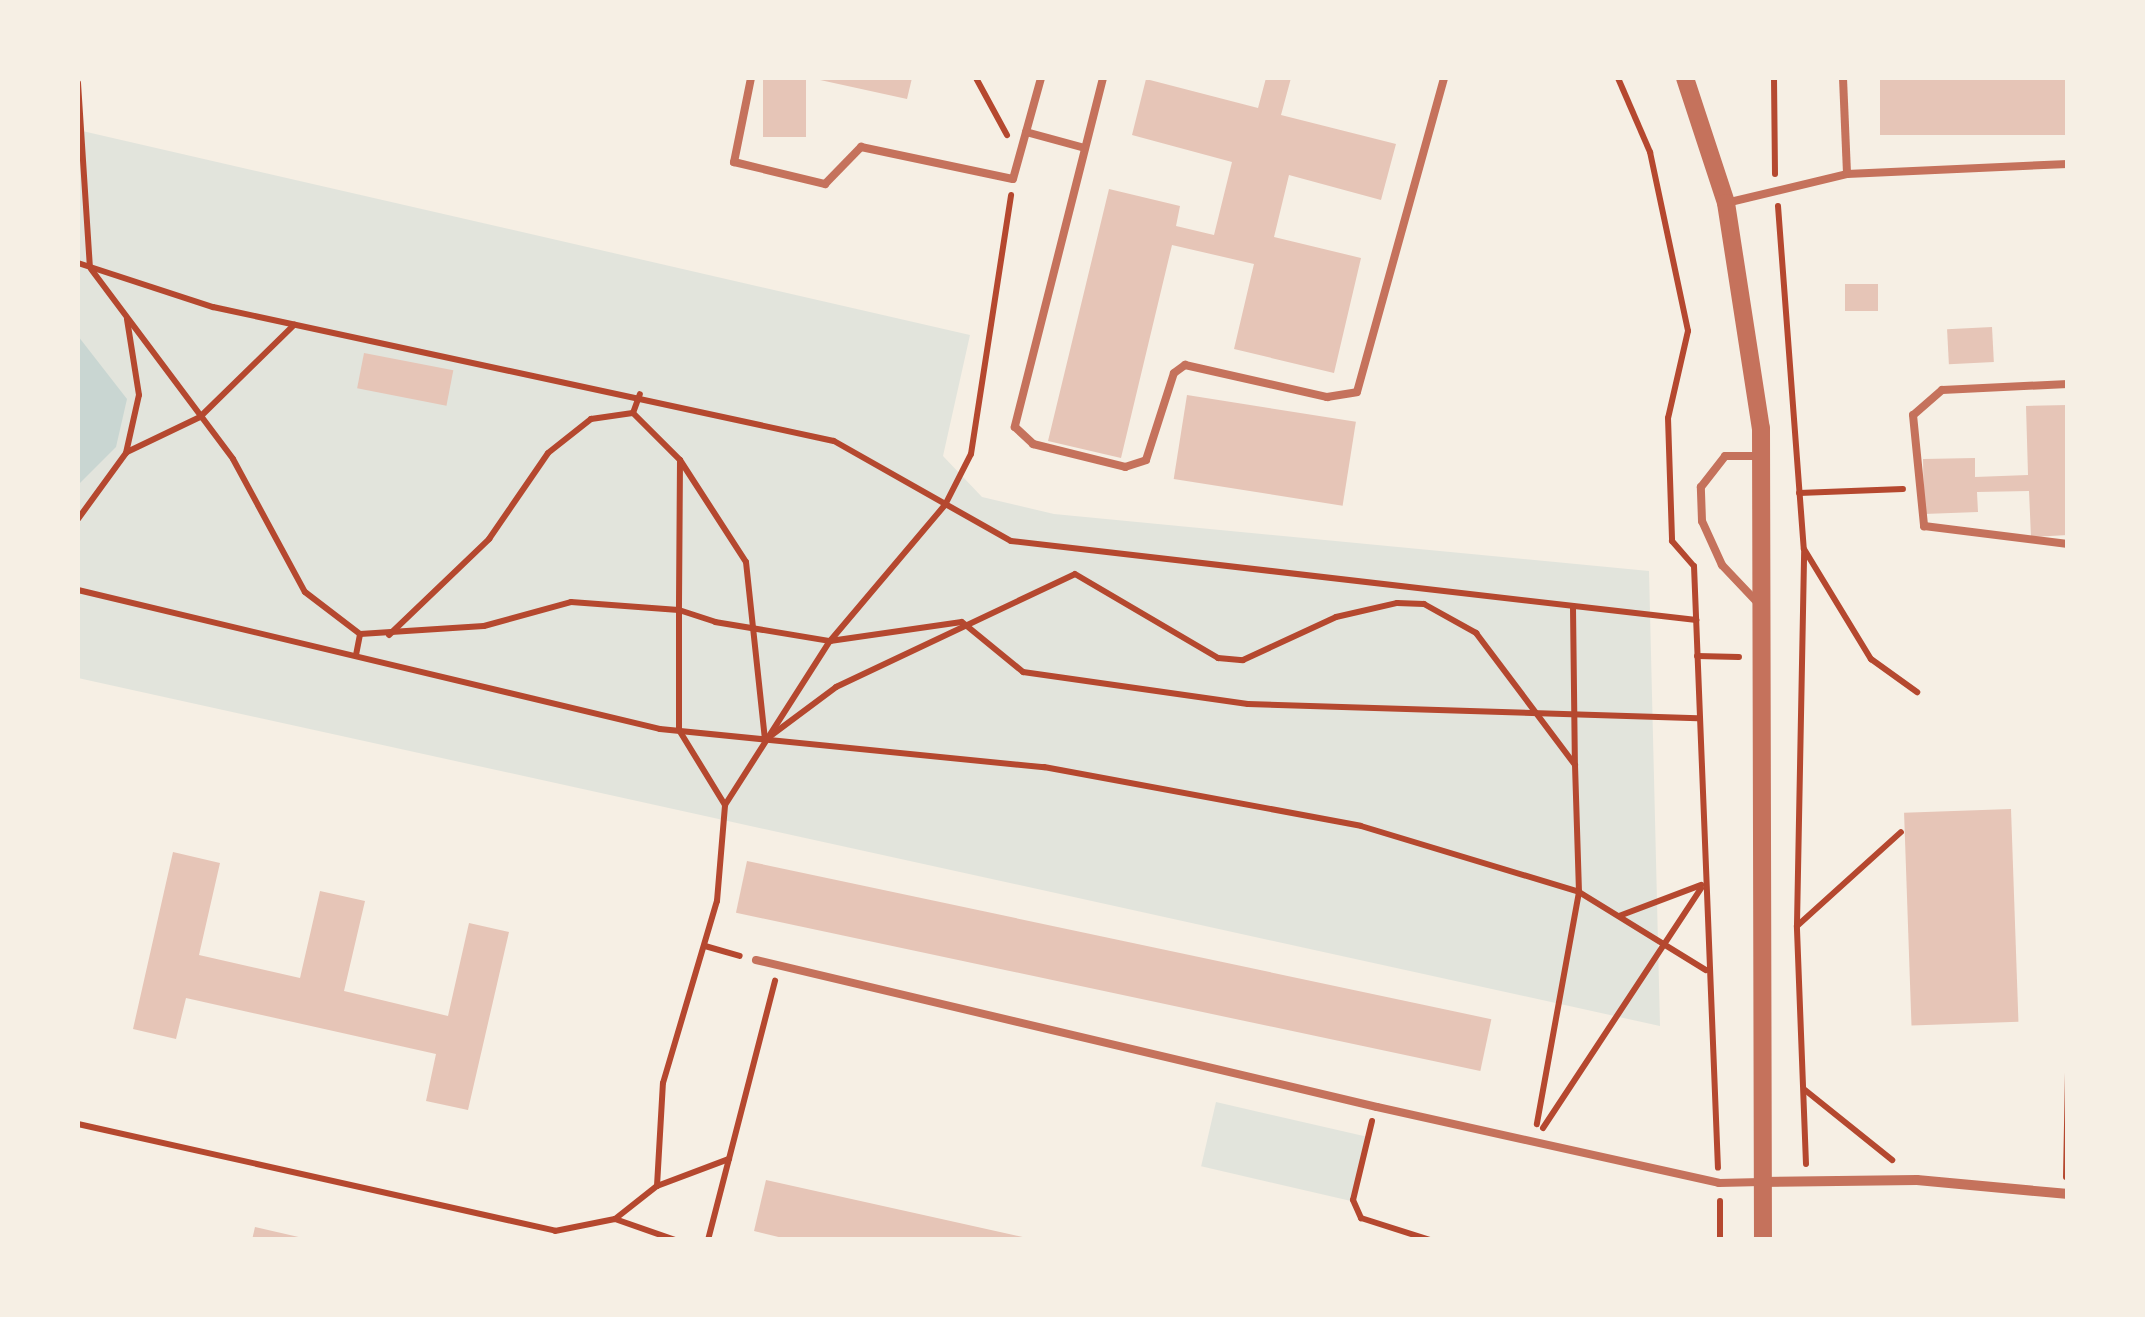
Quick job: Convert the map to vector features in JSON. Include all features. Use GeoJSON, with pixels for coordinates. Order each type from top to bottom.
{"type":"FeatureCollection","features":[{"type":"Feature","properties":{"kind":"street"},"geometry":{"type":"LineString","coordinates":[[1685,78],[1726,203],[1762,456],[1763,1240]]}},
{"type":"Feature","properties":{"kind":"street"},"geometry":{"type":"LineString","coordinates":[[1761,1182],[1917,1180],[2067,1194]]}},
{"type":"Feature","properties":{"kind":"lane"},"geometry":{"type":"LineString","coordinates":[[752,78],[734,162],[826,184],[861,147],[1013,178],[1042,78]]}},
{"type":"Feature","properties":{"kind":"lane"},"geometry":{"type":"LineString","coordinates":[[1104,78],[1014,427],[1033,444],[1137,466],[1151,451],[1174,372],[1186,365],[1327,397],[1345,398],[1365,382],[1444,78]]}},
{"type":"Feature","properties":{"kind":"lane"},"geometry":{"type":"LineString","coordinates":[[1843,78],[1847,174]]}},
{"type":"Feature","properties":{"kind":"lane"},"geometry":{"type":"LineString","coordinates":[[1026,132],[1085,148]]}},
{"type":"Feature","properties":{"kind":"lane"},"geometry":{"type":"LineString","coordinates":[[1726,203],[1776,187],[1847,174],[2068,164]]}},
{"type":"Feature","properties":{"kind":"lane"},"geometry":{"type":"LineString","coordinates":[[2068,384],[1942,390],[1913,415],[1924,526],[2068,544]]}},
{"type":"Feature","properties":{"kind":"lane"},"geometry":{"type":"LineString","coordinates":[[1762,456],[1725,456],[1701,488],[1702,521],[1722,565],[1764,610]]}},
{"type":"Feature","properties":{"kind":"lane"},"geometry":{"type":"LineString","coordinates":[[756,960],[1376,1107],[1719,1183],[1761,1182]]}},
{"type":"Feature","properties":{"kind":"path"},"geometry":{"type":"LineString","coordinates":[[976,78],[1019,158]]}},
{"type":"Feature","properties":{"kind":"path"},"geometry":{"type":"LineString","coordinates":[[1618,78],[1650,152],[1688,330],[1668,436],[1672,541],[1694,566],[1702,885],[1720,1240]]}},
{"type":"Feature","properties":{"kind":"path"},"geometry":{"type":"LineString","coordinates":[[1774,78],[1776,187],[1804,549],[1797,658],[1797,926],[1807,1182]]}},
{"type":"Feature","properties":{"kind":"path"},"geometry":{"type":"LineString","coordinates":[[78,82],[90,267],[269,514],[305,592],[360,634],[484,626],[571,602],[678,610],[749,628],[830,641],[962,622],[1024,672],[1248,704],[1698,718]]}},
{"type":"Feature","properties":{"kind":"path"},"geometry":{"type":"LineString","coordinates":[[657,1186],[663,1083],[705,946],[725,805],[830,641],[946,505],[972,454],[1013,178]]}},
{"type":"Feature","properties":{"kind":"path"},"geometry":{"type":"LineString","coordinates":[[78,262],[295,324],[640,394],[834,442],[1011,541],[1696,620]]}},
{"type":"Feature","properties":{"kind":"path"},"geometry":{"type":"LineString","coordinates":[[78,519],[126,453],[139,394],[127,318]]}},
{"type":"Feature","properties":{"kind":"path"},"geometry":{"type":"LineString","coordinates":[[126,453],[200,416],[295,324]]}},
{"type":"Feature","properties":{"kind":"path"},"geometry":{"type":"LineString","coordinates":[[633,413],[640,394]]}},
{"type":"Feature","properties":{"kind":"path"},"geometry":{"type":"LineString","coordinates":[[633,413],[680,460],[746,562],[749,628],[765,740]]}},
{"type":"Feature","properties":{"kind":"path"},"geometry":{"type":"LineString","coordinates":[[389,635],[489,539],[548,453],[592,419],[633,413]]}},
{"type":"Feature","properties":{"kind":"path"},"geometry":{"type":"LineString","coordinates":[[680,460],[679,730],[725,805]]}},
{"type":"Feature","properties":{"kind":"path"},"geometry":{"type":"LineString","coordinates":[[1799,493],[1904,489]]}},
{"type":"Feature","properties":{"kind":"path"},"geometry":{"type":"LineString","coordinates":[[1804,549],[1871,659],[1916,692]]}},
{"type":"Feature","properties":{"kind":"path"},"geometry":{"type":"LineString","coordinates":[[765,740],[836,688],[962,622],[1075,574],[1188,647],[1243,660],[1336,617],[1424,604],[1476,633],[1576,765]]}},
{"type":"Feature","properties":{"kind":"path"},"geometry":{"type":"LineString","coordinates":[[78,590],[679,730],[1044,768],[1362,826],[1579,892],[1706,970]]}},
{"type":"Feature","properties":{"kind":"path"},"geometry":{"type":"LineString","coordinates":[[1424,604],[1425,590]]}},
{"type":"Feature","properties":{"kind":"path"},"geometry":{"type":"LineString","coordinates":[[1534,1142],[1579,892],[1573,608]]}},
{"type":"Feature","properties":{"kind":"path"},"geometry":{"type":"LineString","coordinates":[[356,655],[360,634]]}},
{"type":"Feature","properties":{"kind":"path"},"geometry":{"type":"LineString","coordinates":[[1697,656],[1739,657]]}},
{"type":"Feature","properties":{"kind":"path"},"geometry":{"type":"LineString","coordinates":[[1797,926],[1901,832]]}},
{"type":"Feature","properties":{"kind":"path"},"geometry":{"type":"LineString","coordinates":[[1619,917],[1702,885]]}},
{"type":"Feature","properties":{"kind":"path"},"geometry":{"type":"LineString","coordinates":[[1534,1142],[1702,885]]}},
{"type":"Feature","properties":{"kind":"path"},"geometry":{"type":"LineString","coordinates":[[705,946],[756,960]]}},
{"type":"Feature","properties":{"kind":"path"},"geometry":{"type":"LineString","coordinates":[[708,1240],[779,965]]}},
{"type":"Feature","properties":{"kind":"path"},"geometry":{"type":"LineString","coordinates":[[2067,1194],[2068,1068]]}},
{"type":"Feature","properties":{"kind":"path"},"geometry":{"type":"LineString","coordinates":[[1804,1089],[1917,1180]]}},
{"type":"Feature","properties":{"kind":"path"},"geometry":{"type":"LineString","coordinates":[[1376,1107],[1353,1200],[1361,1218],[1430,1240]]}},
{"type":"Feature","properties":{"kind":"path"},"geometry":{"type":"LineString","coordinates":[[78,1124],[555,1231],[615,1219],[657,1186],[729,1159]]}},
{"type":"Feature","properties":{"kind":"path"},"geometry":{"type":"LineString","coordinates":[[615,1219],[675,1240]]}},
{"type":"Feature","properties":{"kind":"shaded area"},"geometry":{"type":"Polygon","coordinates":[[[78,130],[970,335],[943,456],[982,497],[1054,514],[1649,571],[1660,1026],[78,678],[78,130]]]}},
{"type":"Feature","properties":{"kind":"shaded area"},"geometry":{"type":"Polygon","coordinates":[[[78,336],[127,399],[116,447],[78,485],[78,336]]]}},
{"type":"Feature","properties":{"kind":"shaded area"},"geometry":{"type":"Polygon","coordinates":[[[1216,1102],[1367,1137],[1352,1201],[1201,1166],[1216,1102]]]}},
{"type":"Feature","properties":{"kind":"building"},"geometry":{"type":"Polygon","coordinates":[[[763,78],[806,78],[806,137],[763,137],[763,78]]]}},
{"type":"Feature","properties":{"kind":"building"},"geometry":{"type":"Polygon","coordinates":[[[811,78],[912,78],[907,99],[811,78]]]}},
{"type":"Feature","properties":{"kind":"building"},"geometry":{"type":"Polygon","coordinates":[[[1266,78],[1291,78],[1281,115],[1396,144],[1381,200],[1289,175],[1274,237],[1361,258],[1334,373],[1234,349],[1254,264],[1172,245],[1121,458],[1048,441],[1109,189],[1180,206],[1176,226],[1214,235],[1232,162],[1132,135],[1146,79],[1258,108],[1266,78]]]}},
{"type":"Feature","properties":{"kind":"building"},"geometry":{"type":"Polygon","coordinates":[[[1880,78],[2068,78],[2068,135],[1880,135],[1880,78]]]}},
{"type":"Feature","properties":{"kind":"building"},"geometry":{"type":"Polygon","coordinates":[[[1845,284],[1878,284],[1878,311],[1845,311],[1845,284]]]}},
{"type":"Feature","properties":{"kind":"building"},"geometry":{"type":"Polygon","coordinates":[[[1992,327],[1994,362],[1949,364],[1947,329],[1992,327]]]}},
{"type":"Feature","properties":{"kind":"building"},"geometry":{"type":"Polygon","coordinates":[[[364,353],[453,370],[446,406],[357,388],[364,353]]]}},
{"type":"Feature","properties":{"kind":"building"},"geometry":{"type":"Polygon","coordinates":[[[1187,395],[1356,422],[1343,506],[1174,479],[1187,395]]]}},
{"type":"Feature","properties":{"kind":"building"},"geometry":{"type":"Polygon","coordinates":[[[2068,405],[2068,535],[2031,537],[2029,491],[1977,492],[1978,512],[1924,514],[1923,459],[1975,458],[1975,477],[2028,475],[2026,406],[2068,405]]]}},
{"type":"Feature","properties":{"kind":"building"},"geometry":{"type":"Polygon","coordinates":[[[2011,809],[2018,1022],[1911,1026],[1904,813],[2011,809]]]}},
{"type":"Feature","properties":{"kind":"building"},"geometry":{"type":"Polygon","coordinates":[[[173,852],[220,863],[199,955],[300,978],[320,891],[365,901],[344,991],[448,1016],[469,923],[509,932],[468,1110],[426,1101],[436,1054],[186,998],[176,1039],[133,1029],[173,852]]]}},
{"type":"Feature","properties":{"kind":"building"},"geometry":{"type":"Polygon","coordinates":[[[747,861],[1491,1019],[1480,1071],[736,913],[747,861]]]}},
{"type":"Feature","properties":{"kind":"building"},"geometry":{"type":"Polygon","coordinates":[[[766,1180],[1027,1240],[791,1240],[754,1231],[766,1180]]]}},
{"type":"Feature","properties":{"kind":"building"},"geometry":{"type":"Polygon","coordinates":[[[255,1227],[303,1238],[303,1240],[252,1240],[255,1227]]]}}]}
